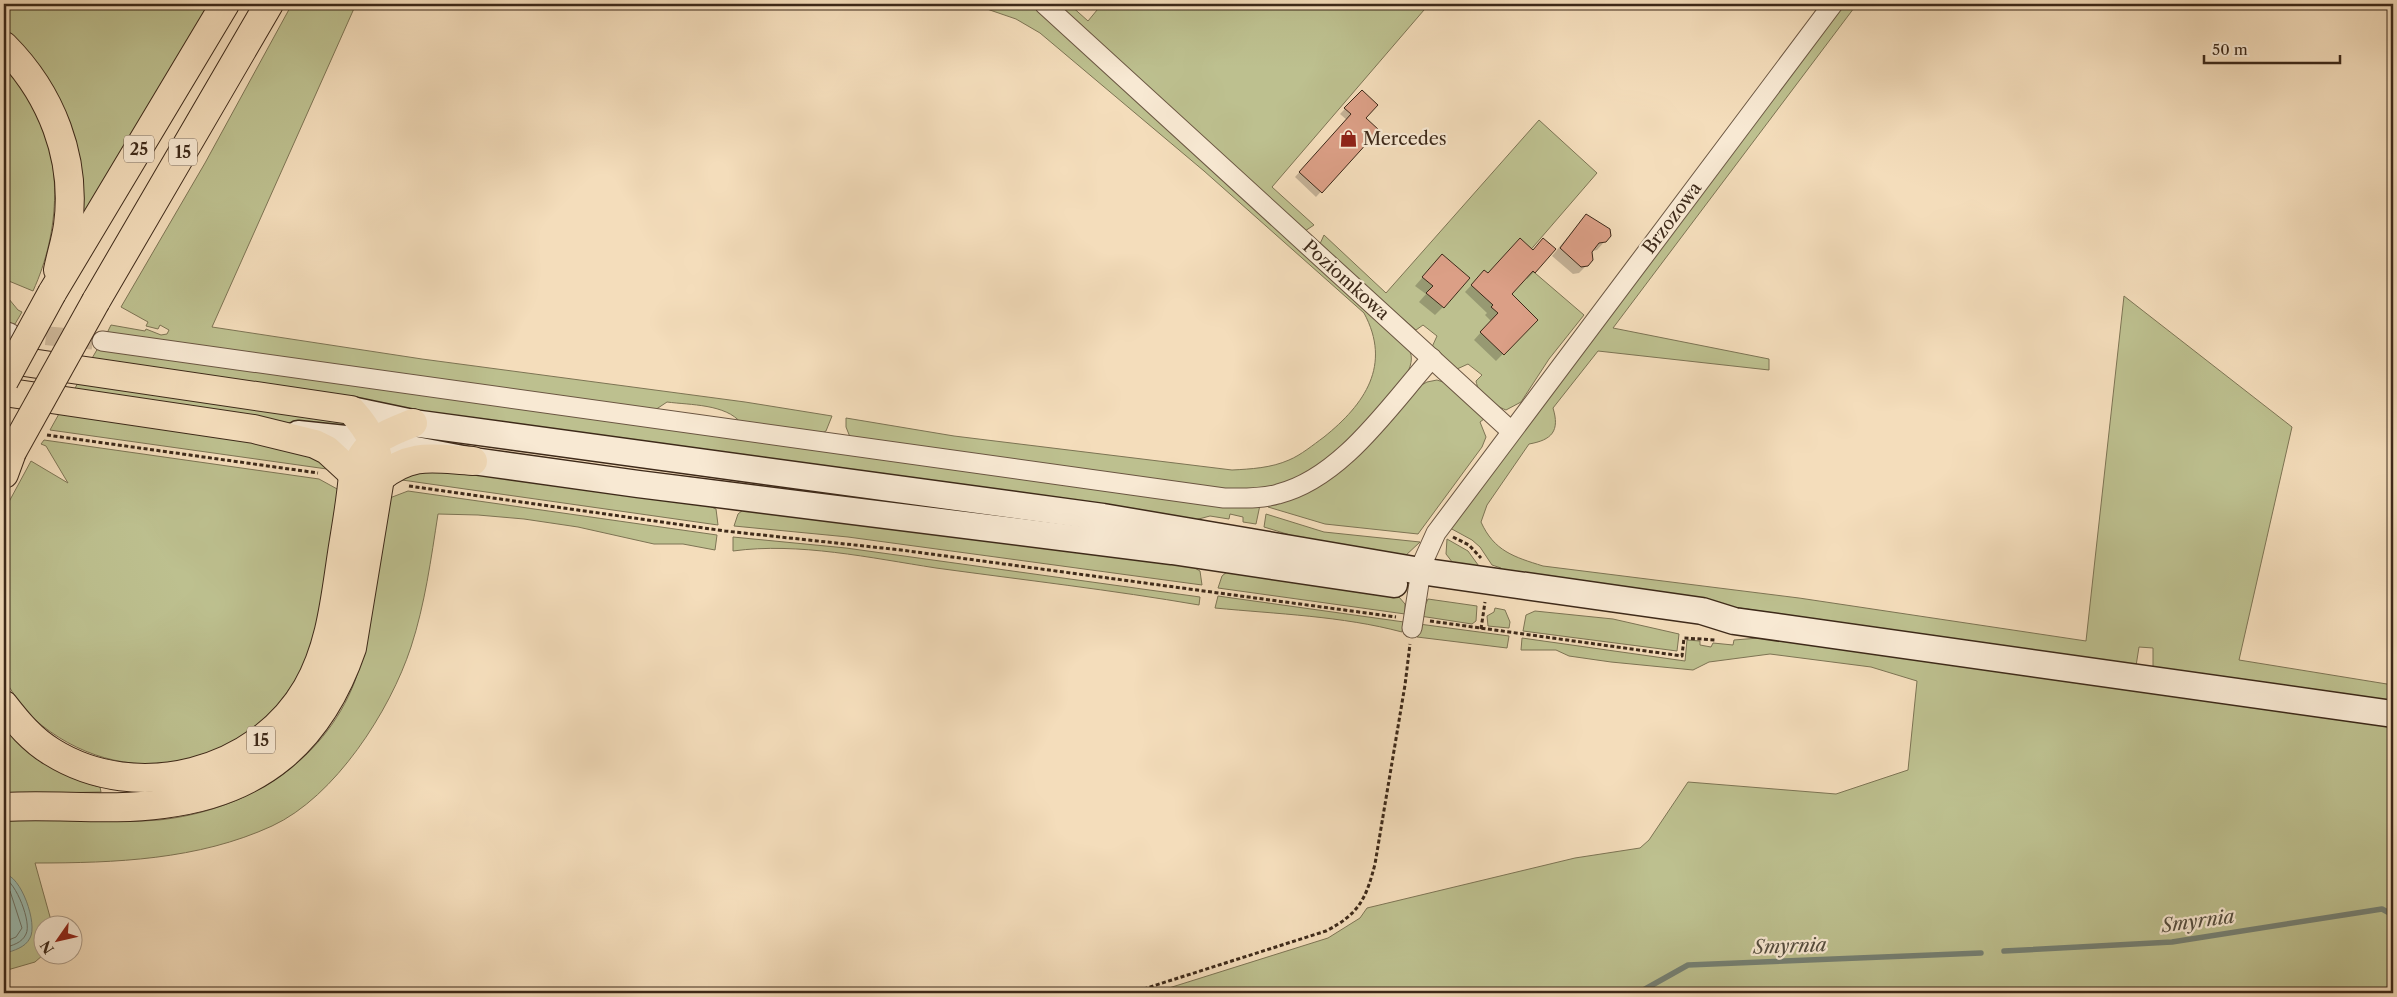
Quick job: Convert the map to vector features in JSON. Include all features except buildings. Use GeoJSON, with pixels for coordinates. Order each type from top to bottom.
{"type":"FeatureCollection","features":[{"type":"Feature","properties":{"kind":"main road","name":"25"},"geometry":{"type":"LineString","coordinates":[[4,381],[52,293],[225,4]]}},
{"type":"Feature","properties":{"kind":"main road","name":"15"},"geometry":{"type":"LineString","coordinates":[[6,464],[96,301],[269,4]]}},
{"type":"Feature","properties":{"kind":"main road"},"geometry":{"type":"LineString","coordinates":[[4,46],[22,64],[41,92],[55,120],[63,146],[70,198],[68,225],[52,293]]}},
{"type":"Feature","properties":{"kind":"main road"},"geometry":{"type":"LineString","coordinates":[[4,359],[351,410],[413,423],[1103,517],[1419,579],[1486,598],[1701,623],[1728,631],[2393,714]]}},
{"type":"Feature","properties":{"kind":"main road"},"geometry":{"type":"LineString","coordinates":[[4,392],[254,429],[374,442],[473,460],[638,484],[1172,551],[1419,579]]}},
{"type":"Feature","properties":{"kind":"main road"},"geometry":{"type":"LineString","coordinates":[[4,807],[162,805],[208,797],[241,783],[271,766],[301,740],[322,714],[344,674],[352,648],[366,481],[380,462],[374,442],[364,424],[351,410]]}},
{"type":"Feature","properties":{"kind":"main road"},"geometry":{"type":"LineString","coordinates":[[374,442],[413,423]]}},
{"type":"Feature","properties":{"kind":"main road"},"geometry":{"type":"LineString","coordinates":[[254,429],[315,444],[327,450],[366,481]]}},
{"type":"Feature","properties":{"kind":"main road"},"geometry":{"type":"LineString","coordinates":[[366,481],[398,465],[419,458],[473,460]]}},
{"type":"Feature","properties":{"kind":"main road","name":"15"},"geometry":{"type":"LineString","coordinates":[[4,705],[26,732],[52,752],[76,765],[108,774],[139,778],[173,777],[223,763],[257,744],[291,709],[306,689],[321,659],[332,622],[366,481]]}},
{"type":"Feature","properties":{"kind":"street","name":"Poziomkowa"},"geometry":{"type":"LineString","coordinates":[[1044,4],[1511,432]]}},
{"type":"Feature","properties":{"kind":"street","name":"Brzozowa"},"geometry":{"type":"LineString","coordinates":[[1511,432],[1833,4]]}},
{"type":"Feature","properties":{"kind":"street"},"geometry":{"type":"LineString","coordinates":[[102,341],[1224,498],[1279,494],[1325,472],[1353,448],[1432,358]]}},
{"type":"Feature","properties":{"kind":"street"},"geometry":{"type":"LineString","coordinates":[[1412,624],[1419,579],[1427,551],[1440,528],[1511,432]]}},
{"type":"Feature","properties":{"kind":"path"},"geometry":{"type":"LineString","coordinates":[[42,435],[322,474],[340,482],[366,481],[387,490],[402,486],[716,529],[901,550],[1412,624],[1682,656],[1684,638],[1728,631]]}},
{"type":"Feature","properties":{"kind":"path"},"geometry":{"type":"LineString","coordinates":[[1440,528],[1469,545],[1484,563]]}},
{"type":"Feature","properties":{"kind":"path"},"geometry":{"type":"LineString","coordinates":[[1130,993],[1326,931],[1342,923],[1362,903],[1368,892],[1375,864],[1405,685],[1412,624]]}},
{"type":"Feature","properties":{"kind":"green space"},"geometry":{"type":"Polygon","coordinates":[[[4,4],[215,4],[85,226],[13,36],[4,28],[4,4]]]}},
{"type":"Feature","properties":{"kind":"green space"},"geometry":{"type":"Polygon","coordinates":[[[292,4],[356,4],[212,327],[422,359],[745,402],[832,416],[826,431],[816,436],[741,423],[726,412],[707,406],[667,402],[655,410],[107,333],[111,325],[145,331],[146,329],[161,335],[167,334],[169,330],[160,325],[158,329],[146,326],[148,322],[121,307],[205,163],[292,4]]]}},
{"type":"Feature","properties":{"kind":"green space"},"geometry":{"type":"Polygon","coordinates":[[[979,4],[1033,4],[1406,344],[1411,359],[1407,374],[1355,433],[1323,464],[1305,475],[1285,483],[1243,492],[850,437],[846,427],[846,418],[954,436],[1232,470],[1254,469],[1289,460],[1324,437],[1351,411],[1362,397],[1370,382],[1375,350],[1372,332],[1364,313],[1204,171],[1040,33],[1016,19],[984,8],[979,4]]]}},
{"type":"Feature","properties":{"kind":"green space"},"geometry":{"type":"Polygon","coordinates":[[[1055,4],[1069,4],[1088,21],[1102,4],[1417,4],[1424,10],[1272,187],[1314,225],[1305,231],[1055,4]]]}},
{"type":"Feature","properties":{"kind":"green space"},"geometry":{"type":"Polygon","coordinates":[[[1841,4],[1857,4],[1613,328],[1769,359],[1769,370],[1598,351],[1553,408],[1555,428],[1552,433],[1543,440],[1529,444],[1487,505],[1481,522],[1492,540],[1506,552],[1543,566],[1799,598],[2086,641],[2124,296],[2292,427],[2239,660],[2393,685],[2393,703],[2153,669],[2153,648],[2139,647],[2136,666],[1500,573],[1501,568],[1492,565],[1480,547],[1472,540],[1450,528],[1841,4]]]}},
{"type":"Feature","properties":{"kind":"green space"},"geometry":{"type":"Polygon","coordinates":[[[4,64],[26,94],[41,121],[49,144],[53,169],[55,194],[49,244],[33,291],[4,279],[4,64]]]}},
{"type":"Feature","properties":{"kind":"green space"},"geometry":{"type":"Polygon","coordinates":[[[1539,120],[1597,173],[1521,261],[1584,315],[1549,359],[1521,402],[1506,410],[1492,402],[1480,391],[1476,381],[1482,375],[1468,364],[1457,369],[1432,347],[1437,336],[1423,325],[1416,330],[1319,246],[1324,235],[1386,293],[1539,120]]]}},
{"type":"Feature","properties":{"kind":"green space"},"geometry":{"type":"Polygon","coordinates":[[[4,293],[18,310],[22,312],[15,324],[4,322],[4,293]]]}},
{"type":"Feature","properties":{"kind":"green space"},"geometry":{"type":"Polygon","coordinates":[[[98,348],[1260,505],[1256,524],[1243,522],[1243,517],[1230,514],[1229,519],[1210,516],[1195,520],[88,365],[98,348]]]}},
{"type":"Feature","properties":{"kind":"green space"},"geometry":{"type":"Polygon","coordinates":[[[81,377],[334,414],[359,427],[318,427],[73,392],[81,377]]]}},
{"type":"Feature","properties":{"kind":"green space"},"geometry":{"type":"Polygon","coordinates":[[[1437,380],[1446,383],[1484,419],[1480,422],[1486,437],[1482,447],[1418,534],[1325,524],[1268,507],[1267,505],[1293,497],[1416,388],[1427,382],[1437,380]]]}},
{"type":"Feature","properties":{"kind":"green space"},"geometry":{"type":"Polygon","coordinates":[[[60,412],[301,448],[334,470],[50,430],[60,412]]]}},
{"type":"Feature","properties":{"kind":"green space"},"geometry":{"type":"Polygon","coordinates":[[[44,440],[319,479],[339,490],[323,604],[311,648],[302,668],[279,703],[250,731],[216,750],[180,761],[143,764],[105,758],[68,743],[33,718],[18,701],[4,678],[4,511],[31,461],[68,483],[46,446],[41,444],[44,440]]]}},
{"type":"Feature","properties":{"kind":"green space"},"geometry":{"type":"Polygon","coordinates":[[[422,467],[709,506],[716,509],[718,525],[395,479],[422,467]]]}},
{"type":"Feature","properties":{"kind":"green space"},"geometry":{"type":"Polygon","coordinates":[[[408,491],[717,535],[715,550],[683,544],[654,544],[578,527],[524,519],[438,514],[420,614],[402,672],[374,724],[357,750],[338,773],[317,795],[295,813],[272,826],[215,846],[186,853],[126,860],[35,863],[49,914],[32,914],[32,963],[4,971],[4,821],[42,819],[140,821],[191,815],[221,806],[250,794],[277,778],[301,759],[323,736],[341,710],[355,681],[360,664],[387,499],[408,491]]]}},
{"type":"Feature","properties":{"kind":"green space"},"geometry":{"type":"Polygon","coordinates":[[[743,510],[1193,567],[1200,571],[1202,585],[848,537],[734,526],[738,514],[743,510]]]}},
{"type":"Feature","properties":{"kind":"green space"},"geometry":{"type":"Polygon","coordinates":[[[1266,514],[1324,532],[1420,542],[1404,557],[1326,546],[1264,527],[1266,514]]]}},
{"type":"Feature","properties":{"kind":"green space"},"geometry":{"type":"Polygon","coordinates":[[[733,537],[846,548],[1200,597],[1199,605],[834,552],[783,548],[733,551],[733,537]]]}},
{"type":"Feature","properties":{"kind":"green space"},"geometry":{"type":"Polygon","coordinates":[[[1447,539],[1468,551],[1481,569],[1456,567],[1446,554],[1447,539]]]}},
{"type":"Feature","properties":{"kind":"green space"},"geometry":{"type":"Polygon","coordinates":[[[1228,571],[1399,597],[1405,604],[1405,614],[1218,588],[1222,576],[1228,571]]]}},
{"type":"Feature","properties":{"kind":"green space"},"geometry":{"type":"Polygon","coordinates":[[[1218,596],[1404,622],[1402,632],[1333,619],[1215,608],[1218,596]]]}},
{"type":"Feature","properties":{"kind":"green space"},"geometry":{"type":"Polygon","coordinates":[[[1428,599],[1477,606],[1476,621],[1472,624],[1420,616],[1428,599]]]}},
{"type":"Feature","properties":{"kind":"green space"},"geometry":{"type":"Polygon","coordinates":[[[1495,608],[1505,610],[1510,622],[1509,628],[1488,626],[1487,616],[1494,612],[1495,608]]]}},
{"type":"Feature","properties":{"kind":"green space"},"geometry":{"type":"Polygon","coordinates":[[[1535,611],[1613,619],[1679,634],[1677,651],[1523,631],[1526,615],[1535,611]]]}},
{"type":"Feature","properties":{"kind":"green space"},"geometry":{"type":"Polygon","coordinates":[[[1419,624],[1509,636],[1507,648],[1417,637],[1419,624]]]}},
{"type":"Feature","properties":{"kind":"green space"},"geometry":{"type":"Polygon","coordinates":[[[1771,637],[2393,727],[2393,993],[1153,993],[1328,938],[1360,918],[1367,908],[1575,858],[1640,848],[1649,840],[1688,782],[1836,794],[1908,770],[1917,681],[1871,667],[1770,654],[1709,662],[1693,670],[1569,656],[1556,650],[1521,650],[1522,638],[1685,661],[1687,640],[1700,641],[1700,645],[1711,647],[1713,643],[1733,645],[1734,640],[1771,637]]]}},
{"type":"Feature","properties":{"kind":"green space"},"geometry":{"type":"Polygon","coordinates":[[[4,726],[49,762],[73,777],[100,787],[101,792],[4,794],[4,726]]]}},
{"type":"Feature","properties":{"kind":"water"},"geometry":{"type":"Polygon","coordinates":[[[4,874],[10,876],[22,891],[30,912],[32,931],[30,938],[25,944],[4,954],[4,874]]]}},
{"type":"Feature","properties":{"kind":"waterway","name":"Smyrnia"},"geometry":{"type":"LineString","coordinates":[[2004,951],[2172,942],[2382,909],[2393,915]]}},
{"type":"Feature","properties":{"kind":"waterway","name":"Smyrnia"},"geometry":{"type":"LineString","coordinates":[[1638,993],[1688,965],[1981,953]]}},
{"type":"Feature","properties":{"kind":"tunnel"},"geometry":{"type":"LineString","coordinates":[[18,333],[102,341]]}},
{"type":"Feature","properties":{"kind":"place","name":"Mercedes"},"geometry":{"type":"Point","coordinates":[1349,139]}}]}
